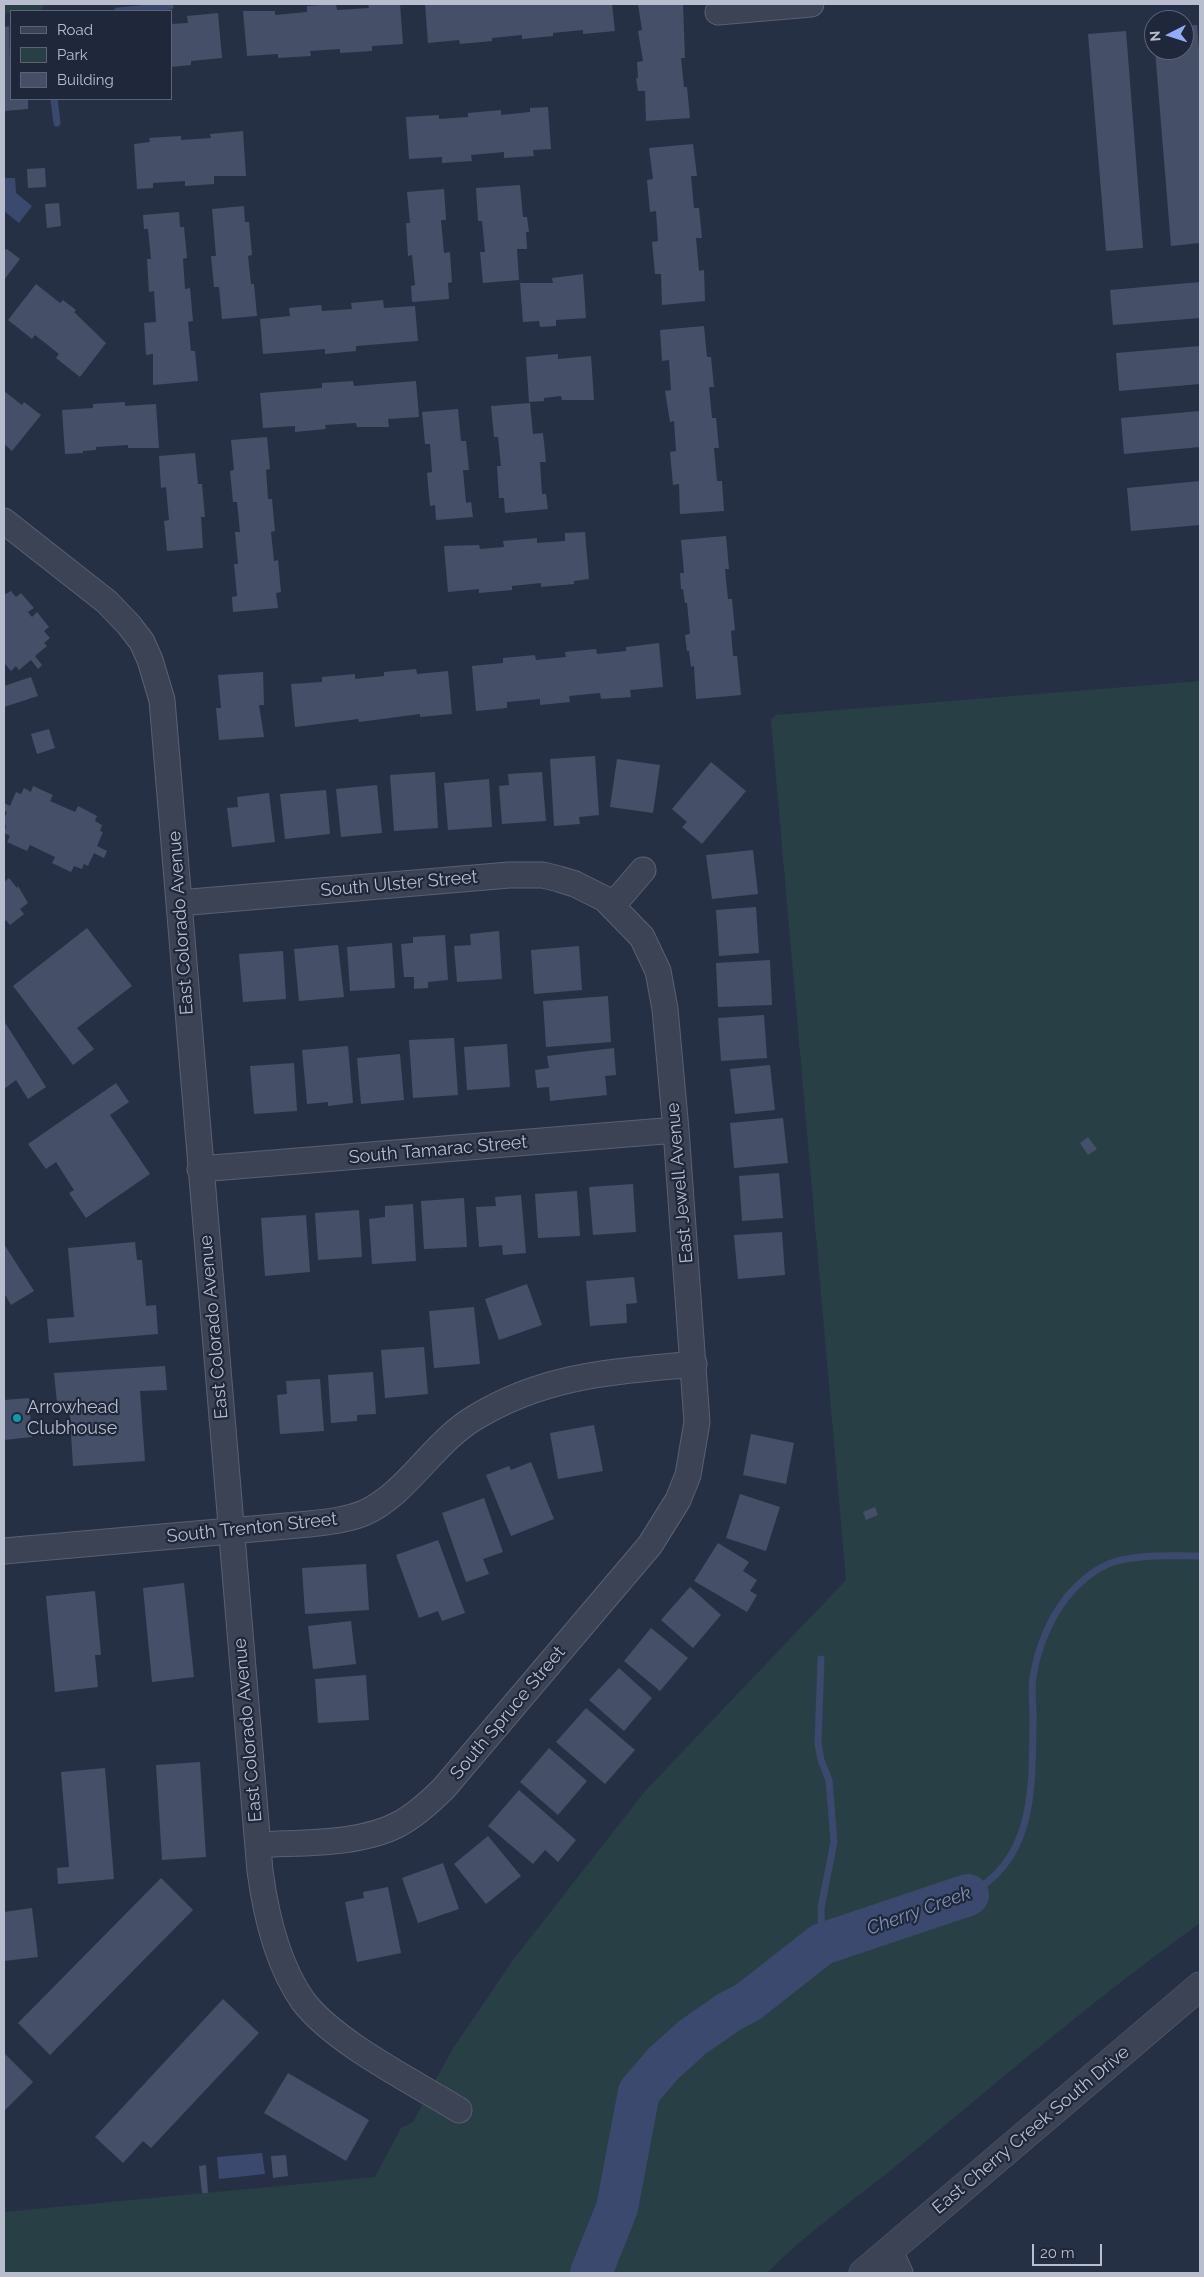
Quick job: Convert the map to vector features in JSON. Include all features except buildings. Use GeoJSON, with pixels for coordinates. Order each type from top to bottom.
{"type":"FeatureCollection","features":[{"type":"Feature","properties":{"kind":"street"},"geometry":{"type":"LineString","coordinates":[[718,12],[811,4]]}},
{"type":"Feature","properties":{"kind":"street","name":"East Colorado Avenue"},"geometry":{"type":"LineString","coordinates":[[4,521],[114,608],[135,632],[150,660],[160,690],[166,727],[200,1169],[258,1845],[262,1882],[274,1938],[287,1972],[304,2001],[324,2022],[348,2042],[459,2110]]}},
{"type":"Feature","properties":{"kind":"street"},"geometry":{"type":"LineString","coordinates":[[613,905],[643,870]]}},
{"type":"Feature","properties":{"kind":"street","name":"South Ulster Street"},"geometry":{"type":"LineString","coordinates":[[179,903],[526,874],[559,878],[575,884],[613,905]]}},
{"type":"Feature","properties":{"kind":"street","name":"East Jewell Avenue"},"geometry":{"type":"LineString","coordinates":[[613,905],[642,937],[658,971],[665,1009],[676,1130],[697,1422],[688,1475]]}},
{"type":"Feature","properties":{"kind":"street","name":"South Tamarac Street"},"geometry":{"type":"LineString","coordinates":[[200,1169],[676,1130]]}},
{"type":"Feature","properties":{"kind":"street","name":"South Trenton Street"},"geometry":{"type":"LineString","coordinates":[[4,1551],[319,1523],[365,1512],[384,1501],[434,1450],[460,1427],[491,1408],[527,1391],[586,1375],[694,1364]]}},
{"type":"Feature","properties":{"kind":"street","name":"South Spruce Street"},"geometry":{"type":"LineString","coordinates":[[258,1845],[370,1835],[399,1824],[425,1806],[450,1781],[650,1545],[678,1500],[688,1475]]}},
{"type":"Feature","properties":{"kind":"street","name":"East Cherry Creek South Drive"},"geometry":{"type":"LineString","coordinates":[[863,2273],[895,2262],[1200,1986]]}},
{"type":"Feature","properties":{"kind":"green space"},"geometry":{"type":"Polygon","coordinates":[[[4,4],[45,4],[41,10],[10,10],[10,13],[4,13],[4,4]]]}},
{"type":"Feature","properties":{"kind":"green space"},"geometry":{"type":"Polygon","coordinates":[[[1200,681],[1200,1923],[1051,2037],[907,2157],[817,2228],[767,2273],[4,2273],[4,2212],[375,2177],[401,2128],[413,2122],[452,2050],[513,1960],[646,1790],[846,1580],[771,720],[776,715],[1200,681]]]}},
{"type":"Feature","properties":{"kind":"water"},"geometry":{"type":"Polygon","coordinates":[[[4,178],[15,178],[16,193],[32,206],[19,223],[4,211],[4,178]]]}},
{"type":"Feature","properties":{"kind":"water"},"geometry":{"type":"Polygon","coordinates":[[[262,2153],[265,2174],[219,2179],[217,2157],[262,2153]]]}},
{"type":"Feature","properties":{"kind":"waterway"},"geometry":{"type":"LineString","coordinates":[[128,10],[170,6]]}},
{"type":"Feature","properties":{"kind":"waterway"},"geometry":{"type":"LineString","coordinates":[[54,100],[57,123]]}},
{"type":"Feature","properties":{"kind":"waterway","name":"Cherry Creek"},"geometry":{"type":"LineString","coordinates":[[968,1895],[990,1880],[1007,1862],[1018,1841],[1026,1819],[1032,1770],[1033,1677],[1045,1635],[1054,1616],[1066,1598],[1083,1580],[1095,1571],[1117,1561],[1148,1556],[1200,1556]]}},
{"type":"Feature","properties":{"kind":"waterway"},"geometry":{"type":"LineString","coordinates":[[821,1659],[818,1744],[821,1760],[829,1780],[834,1842],[821,1908],[822,1944]]}},
{"type":"Feature","properties":{"kind":"waterway","name":"Cherry Creek"},"geometry":{"type":"LineString","coordinates":[[591,2273],[617,2208],[639,2092],[664,2063],[693,2037],[729,2012],[748,2002],[822,1944],[968,1895]]}},
{"type":"Feature","properties":{"kind":"place","name":"Arrowhead Clubhouse"},"geometry":{"type":"Point","coordinates":[17,1418]}}]}
